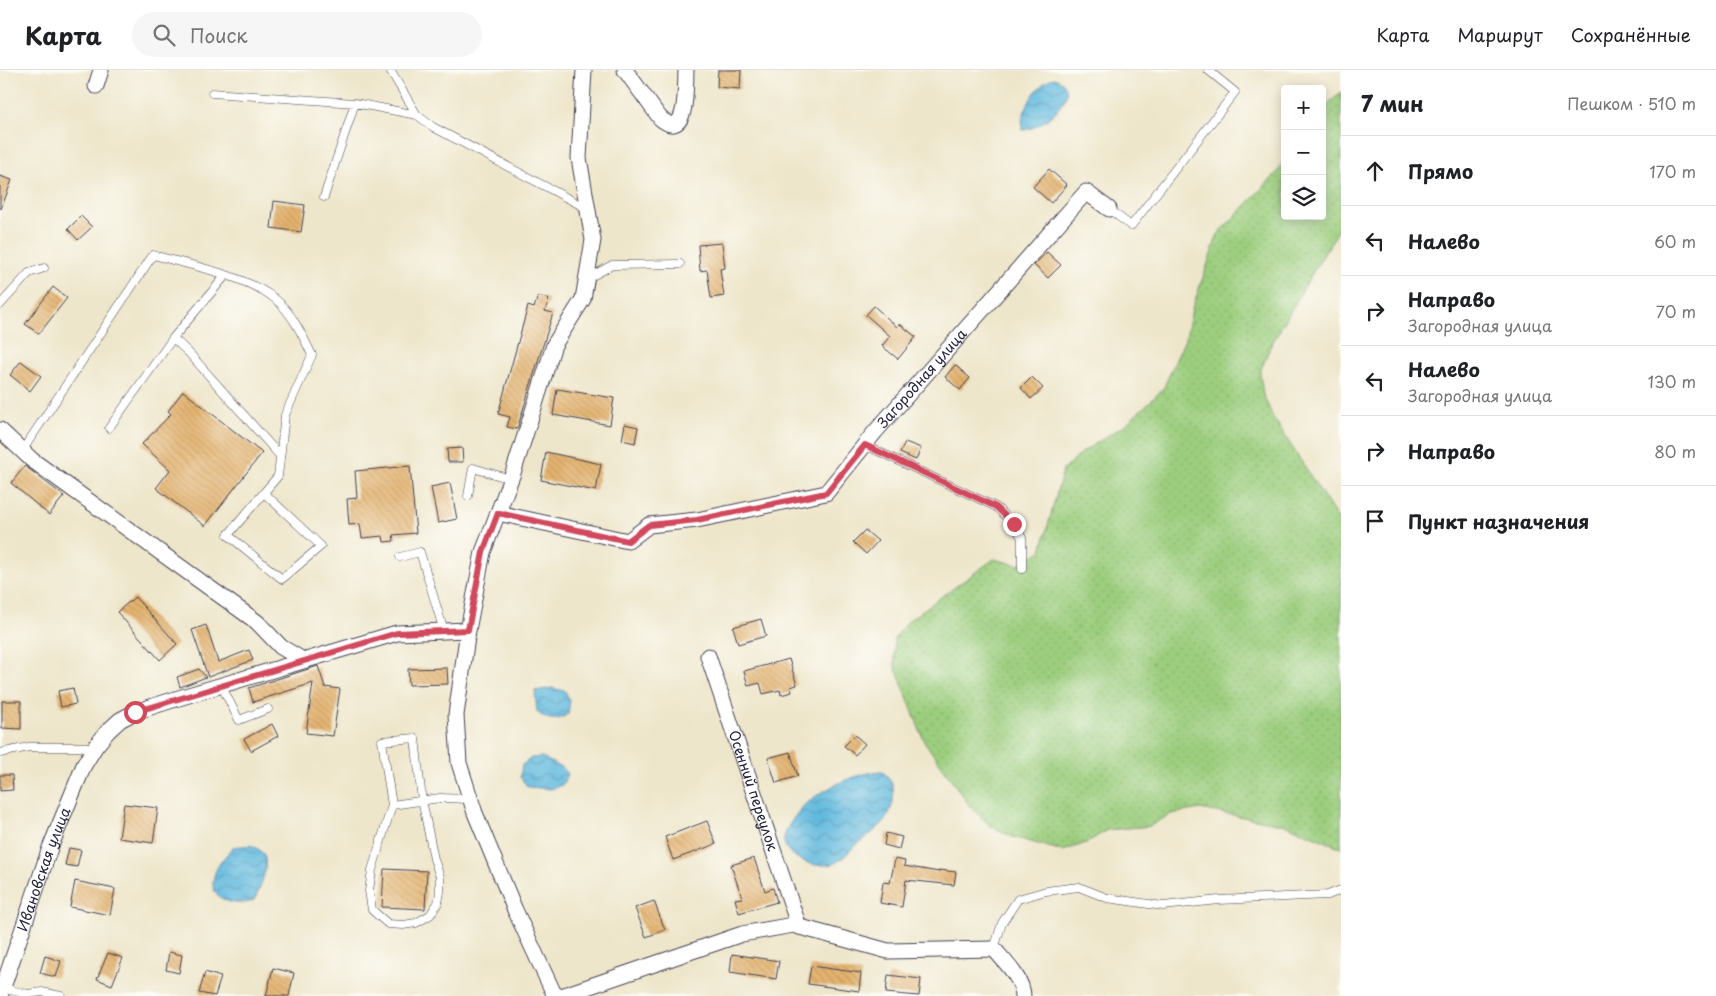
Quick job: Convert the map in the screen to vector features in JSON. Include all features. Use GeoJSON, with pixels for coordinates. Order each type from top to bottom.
{"type":"FeatureCollection","features":[{"type":"Feature","properties":{"kind":"street"},"geometry":{"type":"LineString","coordinates":[[96,86],[101,70]]}},
{"type":"Feature","properties":{"kind":"street"},"geometry":{"type":"LineString","coordinates":[[555,996],[515,910],[470,799],[459,763],[456,715],[468,630],[483,552],[511,479],[554,345],[583,299],[593,240],[579,158],[584,70]]}},
{"type":"Feature","properties":{"kind":"street"},"geometry":{"type":"LineString","coordinates":[[625,70],[660,118],[667,124],[673,124],[682,117],[686,70]]}},
{"type":"Feature","properties":{"kind":"street","name":"Загородная улица"},"geometry":{"type":"LineString","coordinates":[[498,513],[628,541],[649,525],[697,520],[826,493],[865,445],[1086,192],[1109,209]]}},
{"type":"Feature","properties":{"kind":"street"},"geometry":{"type":"LineString","coordinates":[[0,430],[32,460],[257,622],[281,647],[303,660]]}},
{"type":"Feature","properties":{"kind":"street","name":"Ивановская улица"},"geometry":{"type":"LineString","coordinates":[[2,992],[50,848],[84,765],[108,730],[120,720],[135,712],[397,633],[468,630]]}},
{"type":"Feature","properties":{"kind":"street","name":"Осенний переулок"},"geometry":{"type":"LineString","coordinates":[[708,656],[799,927]]}},
{"type":"Feature","properties":{"kind":"street"},"geometry":{"type":"LineString","coordinates":[[561,996],[742,934],[794,925],[888,951],[994,948],[1012,969],[1023,991],[1023,996]]}},
{"type":"Feature","properties":{"kind":"lane"},"geometry":{"type":"LineString","coordinates":[[390,70],[417,115],[433,127],[588,209]]}},
{"type":"Feature","properties":{"kind":"lane"},"geometry":{"type":"LineString","coordinates":[[1109,209],[1132,226],[1235,92],[1208,70]]}},
{"type":"Feature","properties":{"kind":"lane"},"geometry":{"type":"LineString","coordinates":[[212,93],[355,104],[417,115]]}},
{"type":"Feature","properties":{"kind":"lane"},"geometry":{"type":"LineString","coordinates":[[324,197],[355,104]]}},
{"type":"Feature","properties":{"kind":"lane"},"geometry":{"type":"LineString","coordinates":[[22,451],[153,255],[249,282],[276,299],[300,328],[312,354],[285,415],[278,476],[228,535],[282,579],[321,546],[264,493]]}},
{"type":"Feature","properties":{"kind":"lane"},"geometry":{"type":"LineString","coordinates":[[586,279],[612,265],[680,264]]}},
{"type":"Feature","properties":{"kind":"lane"},"geometry":{"type":"LineString","coordinates":[[0,305],[29,273],[44,268]]}},
{"type":"Feature","properties":{"kind":"lane"},"geometry":{"type":"LineString","coordinates":[[109,428],[174,338],[226,275]]}},
{"type":"Feature","properties":{"kind":"lane"},"geometry":{"type":"LineString","coordinates":[[174,338],[280,456]]}},
{"type":"Feature","properties":{"kind":"lane"},"geometry":{"type":"LineString","coordinates":[[865,445],[996,507],[1014,524],[1022,538],[1022,569]]}},
{"type":"Feature","properties":{"kind":"lane"},"geometry":{"type":"LineString","coordinates":[[468,496],[473,468],[511,479]]}},
{"type":"Feature","properties":{"kind":"lane"},"geometry":{"type":"LineString","coordinates":[[400,558],[420,552],[444,631]]}},
{"type":"Feature","properties":{"kind":"lane"},"geometry":{"type":"LineString","coordinates":[[221,685],[239,720],[268,709]]}},
{"type":"Feature","properties":{"kind":"lane"},"geometry":{"type":"LineString","coordinates":[[415,738],[422,800],[434,859],[440,877],[440,892],[438,903],[430,915],[416,923],[403,925],[388,924],[372,910],[369,891],[372,870],[392,805],[382,741],[415,738]]}},
{"type":"Feature","properties":{"kind":"lane"},"geometry":{"type":"LineString","coordinates":[[0,753],[29,746],[95,747]]}},
{"type":"Feature","properties":{"kind":"lane"},"geometry":{"type":"LineString","coordinates":[[392,805],[440,798],[470,799]]}},
{"type":"Feature","properties":{"kind":"lane"},"geometry":{"type":"LineString","coordinates":[[994,948],[1002,923],[1018,899],[1046,891],[1079,887],[1107,898],[1163,906],[1219,900],[1328,895],[1341,890]]}},
{"type":"Feature","properties":{"kind":"lane"},"geometry":{"type":"LineString","coordinates":[[2,992],[27,994],[42,992],[61,996]]}},
{"type":"Feature","properties":{"kind":"green space"},"geometry":{"type":"Polygon","coordinates":[[[1341,92],[1341,226],[1270,347],[1260,372],[1263,395],[1273,417],[1341,524],[1341,848],[1287,825],[1200,809],[1171,814],[1150,826],[1107,830],[1086,843],[1063,851],[1013,837],[989,825],[970,806],[924,741],[895,666],[894,639],[909,620],[994,559],[1018,565],[1041,551],[1063,470],[1081,453],[1126,424],[1163,389],[1186,337],[1192,309],[1218,234],[1281,167],[1281,220],[1326,220],[1326,106],[1341,92]]]}},
{"type":"Feature","properties":{"kind":"water"},"geometry":{"type":"Polygon","coordinates":[[[1054,78],[1063,83],[1067,91],[1065,100],[1050,117],[1040,124],[1031,129],[1022,130],[1023,115],[1031,99],[1042,85],[1054,78]]]}},
{"type":"Feature","properties":{"kind":"water"},"geometry":{"type":"Polygon","coordinates":[[[552,688],[565,691],[570,701],[568,714],[556,719],[548,719],[537,712],[535,691],[552,688]]]}},
{"type":"Feature","properties":{"kind":"water"},"geometry":{"type":"Polygon","coordinates":[[[542,757],[564,769],[568,774],[562,785],[551,789],[528,787],[520,777],[522,765],[531,758],[542,757]]]}},
{"type":"Feature","properties":{"kind":"water"},"geometry":{"type":"Polygon","coordinates":[[[881,771],[891,782],[894,796],[890,811],[876,830],[840,860],[831,864],[818,865],[807,863],[789,851],[784,842],[786,832],[797,814],[809,801],[843,781],[871,772],[881,771]]]}},
{"type":"Feature","properties":{"kind":"water"},"geometry":{"type":"Polygon","coordinates":[[[250,845],[257,848],[264,855],[264,875],[259,889],[254,900],[241,903],[227,901],[216,894],[213,888],[216,871],[220,862],[233,847],[250,845]]]}},
{"type":"Feature","properties":{"kind":"building"},"geometry":{"type":"Polygon","coordinates":[[[718,70],[741,70],[740,89],[717,87],[718,70]]]}},
{"type":"Feature","properties":{"kind":"building"},"geometry":{"type":"Polygon","coordinates":[[[1049,169],[1067,185],[1051,203],[1033,187],[1049,169]]]}},
{"type":"Feature","properties":{"kind":"building"},"geometry":{"type":"Polygon","coordinates":[[[0,176],[12,180],[1,209],[0,208],[0,176]]]}},
{"type":"Feature","properties":{"kind":"building"},"geometry":{"type":"Polygon","coordinates":[[[274,201],[305,205],[301,232],[271,228],[274,201]]]}},
{"type":"Feature","properties":{"kind":"building"},"geometry":{"type":"Polygon","coordinates":[[[81,216],[92,227],[78,240],[68,229],[81,216]]]}},
{"type":"Feature","properties":{"kind":"building"},"geometry":{"type":"Polygon","coordinates":[[[722,243],[725,268],[720,269],[724,296],[711,298],[707,270],[700,271],[698,245],[722,243]]]}},
{"type":"Feature","properties":{"kind":"building"},"geometry":{"type":"Polygon","coordinates":[[[1047,252],[1061,265],[1048,278],[1034,265],[1047,252]]]}},
{"type":"Feature","properties":{"kind":"building"},"geometry":{"type":"Polygon","coordinates":[[[53,287],[67,298],[39,334],[25,324],[53,287]]]}},
{"type":"Feature","properties":{"kind":"building"},"geometry":{"type":"Polygon","coordinates":[[[538,296],[549,299],[545,311],[553,313],[517,429],[507,427],[510,417],[498,414],[528,306],[534,308],[538,296]]]}},
{"type":"Feature","properties":{"kind":"building"},"geometry":{"type":"Polygon","coordinates":[[[874,306],[897,327],[900,324],[916,337],[898,359],[882,346],[890,336],[866,315],[874,306]]]}},
{"type":"Feature","properties":{"kind":"building"},"geometry":{"type":"Polygon","coordinates":[[[21,361],[41,376],[30,391],[10,375],[21,361]]]}},
{"type":"Feature","properties":{"kind":"building"},"geometry":{"type":"Polygon","coordinates":[[[955,365],[970,378],[960,390],[945,377],[955,365]]]}},
{"type":"Feature","properties":{"kind":"building"},"geometry":{"type":"Polygon","coordinates":[[[1032,377],[1043,388],[1031,399],[1021,388],[1032,377]]]}},
{"type":"Feature","properties":{"kind":"building"},"geometry":{"type":"Polygon","coordinates":[[[557,389],[614,398],[610,425],[553,415],[557,389]]]}},
{"type":"Feature","properties":{"kind":"building"},"geometry":{"type":"Polygon","coordinates":[[[183,391],[262,453],[205,526],[156,488],[170,470],[142,444],[171,414],[168,411],[183,391]]]}},
{"type":"Feature","properties":{"kind":"building"},"geometry":{"type":"Polygon","coordinates":[[[625,424],[638,427],[635,443],[622,440],[625,424]]]}},
{"type":"Feature","properties":{"kind":"building"},"geometry":{"type":"Polygon","coordinates":[[[905,442],[921,448],[916,460],[900,453],[905,442]]]}},
{"type":"Feature","properties":{"kind":"building"},"geometry":{"type":"Polygon","coordinates":[[[462,448],[463,462],[448,462],[447,449],[462,448]]]}},
{"type":"Feature","properties":{"kind":"building"},"geometry":{"type":"Polygon","coordinates":[[[546,452],[601,464],[596,491],[541,480],[546,452]]]}},
{"type":"Feature","properties":{"kind":"building"},"geometry":{"type":"Polygon","coordinates":[[[25,466],[64,496],[49,515],[11,483],[25,466]]]}},
{"type":"Feature","properties":{"kind":"building"},"geometry":{"type":"Polygon","coordinates":[[[410,466],[416,533],[393,535],[394,541],[384,542],[383,536],[362,538],[360,524],[349,525],[347,499],[357,498],[355,471],[410,466]]]}},
{"type":"Feature","properties":{"kind":"building"},"geometry":{"type":"Polygon","coordinates":[[[450,483],[457,519],[438,523],[431,487],[450,483]]]}},
{"type":"Feature","properties":{"kind":"building"},"geometry":{"type":"Polygon","coordinates":[[[865,530],[878,541],[866,554],[853,542],[865,530]]]}},
{"type":"Feature","properties":{"kind":"building"},"geometry":{"type":"Polygon","coordinates":[[[135,597],[177,644],[160,660],[117,612],[135,597]]]}},
{"type":"Feature","properties":{"kind":"building"},"geometry":{"type":"Polygon","coordinates":[[[761,619],[766,636],[738,644],[733,627],[761,619]]]}},
{"type":"Feature","properties":{"kind":"building"},"geometry":{"type":"Polygon","coordinates":[[[206,625],[218,662],[249,650],[253,660],[208,677],[192,630],[206,625]]]}},
{"type":"Feature","properties":{"kind":"building"},"geometry":{"type":"Polygon","coordinates":[[[789,659],[797,685],[790,687],[792,692],[781,695],[780,690],[763,694],[760,683],[748,686],[744,671],[789,659]]]}},
{"type":"Feature","properties":{"kind":"building"},"geometry":{"type":"Polygon","coordinates":[[[318,666],[325,687],[340,689],[333,736],[306,733],[313,683],[253,702],[249,688],[318,666]]]}},
{"type":"Feature","properties":{"kind":"building"},"geometry":{"type":"Polygon","coordinates":[[[447,668],[448,684],[409,685],[408,669],[447,668]]]}},
{"type":"Feature","properties":{"kind":"building"},"geometry":{"type":"Polygon","coordinates":[[[199,669],[206,677],[180,687],[177,677],[199,669]]]}},
{"type":"Feature","properties":{"kind":"building"},"geometry":{"type":"Polygon","coordinates":[[[73,688],[76,704],[61,707],[58,691],[73,688]]]}},
{"type":"Feature","properties":{"kind":"building"},"geometry":{"type":"Polygon","coordinates":[[[2,701],[21,701],[21,729],[2,728],[2,701]]]}},
{"type":"Feature","properties":{"kind":"building"},"geometry":{"type":"Polygon","coordinates":[[[272,724],[278,736],[251,751],[244,739],[272,724]]]}},
{"type":"Feature","properties":{"kind":"building"},"geometry":{"type":"Polygon","coordinates":[[[855,735],[865,744],[855,755],[844,746],[855,735]]]}},
{"type":"Feature","properties":{"kind":"building"},"geometry":{"type":"Polygon","coordinates":[[[790,752],[798,776],[776,783],[768,758],[790,752]]]}},
{"type":"Feature","properties":{"kind":"building"},"geometry":{"type":"Polygon","coordinates":[[[0,775],[12,775],[13,790],[0,791],[0,775]]]}},
{"type":"Feature","properties":{"kind":"building"},"geometry":{"type":"Polygon","coordinates":[[[124,804],[158,808],[153,843],[119,838],[124,804]]]}},
{"type":"Feature","properties":{"kind":"building"},"geometry":{"type":"Polygon","coordinates":[[[707,821],[716,844],[673,860],[665,837],[707,821]]]}},
{"type":"Feature","properties":{"kind":"building"},"geometry":{"type":"Polygon","coordinates":[[[886,833],[902,837],[899,849],[884,845],[886,833]]]}},
{"type":"Feature","properties":{"kind":"building"},"geometry":{"type":"Polygon","coordinates":[[[69,848],[81,850],[77,867],[65,865],[69,848]]]}},
{"type":"Feature","properties":{"kind":"building"},"geometry":{"type":"Polygon","coordinates":[[[754,858],[765,891],[773,888],[777,902],[739,913],[735,899],[742,898],[731,865],[754,858]]]}},
{"type":"Feature","properties":{"kind":"building"},"geometry":{"type":"Polygon","coordinates":[[[895,859],[905,861],[904,866],[939,872],[939,870],[956,872],[954,885],[906,880],[902,907],[880,903],[883,882],[890,883],[895,859]]]}},
{"type":"Feature","properties":{"kind":"building"},"geometry":{"type":"Polygon","coordinates":[[[384,869],[427,871],[425,909],[382,907],[384,869]]]}},
{"type":"Feature","properties":{"kind":"building"},"geometry":{"type":"Polygon","coordinates":[[[75,881],[115,889],[110,915],[70,907],[75,881]]]}},
{"type":"Feature","properties":{"kind":"building"},"geometry":{"type":"Polygon","coordinates":[[[654,901],[665,930],[646,937],[635,908],[654,901]]]}},
{"type":"Feature","properties":{"kind":"building"},"geometry":{"type":"Polygon","coordinates":[[[169,952],[182,955],[179,973],[166,970],[169,952]]]}},
{"type":"Feature","properties":{"kind":"building"},"geometry":{"type":"Polygon","coordinates":[[[108,953],[123,958],[112,985],[97,979],[108,953]]]}},
{"type":"Feature","properties":{"kind":"building"},"geometry":{"type":"Polygon","coordinates":[[[732,954],[779,961],[776,979],[730,972],[732,954]]]}},
{"type":"Feature","properties":{"kind":"building"},"geometry":{"type":"Polygon","coordinates":[[[45,956],[61,961],[56,977],[40,973],[45,956]]]}},
{"type":"Feature","properties":{"kind":"building"},"geometry":{"type":"Polygon","coordinates":[[[811,966],[861,973],[859,991],[808,984],[811,966]]]}},
{"type":"Feature","properties":{"kind":"building"},"geometry":{"type":"Polygon","coordinates":[[[273,968],[294,973],[289,996],[266,996],[273,968]]]}},
{"type":"Feature","properties":{"kind":"building"},"geometry":{"type":"Polygon","coordinates":[[[205,972],[221,977],[215,996],[199,993],[205,972]]]}},
{"type":"Feature","properties":{"kind":"building"},"geometry":{"type":"Polygon","coordinates":[[[888,975],[921,979],[919,996],[886,993],[888,975]]]}},
{"type":"Feature","properties":{"kind":"route"},"geometry":{"type":"LineString","coordinates":[[135,712],[397,633],[468,630],[483,552],[498,513],[628,541],[649,525],[697,520],[826,493],[865,445],[996,507],[1014,524]]}}]}
